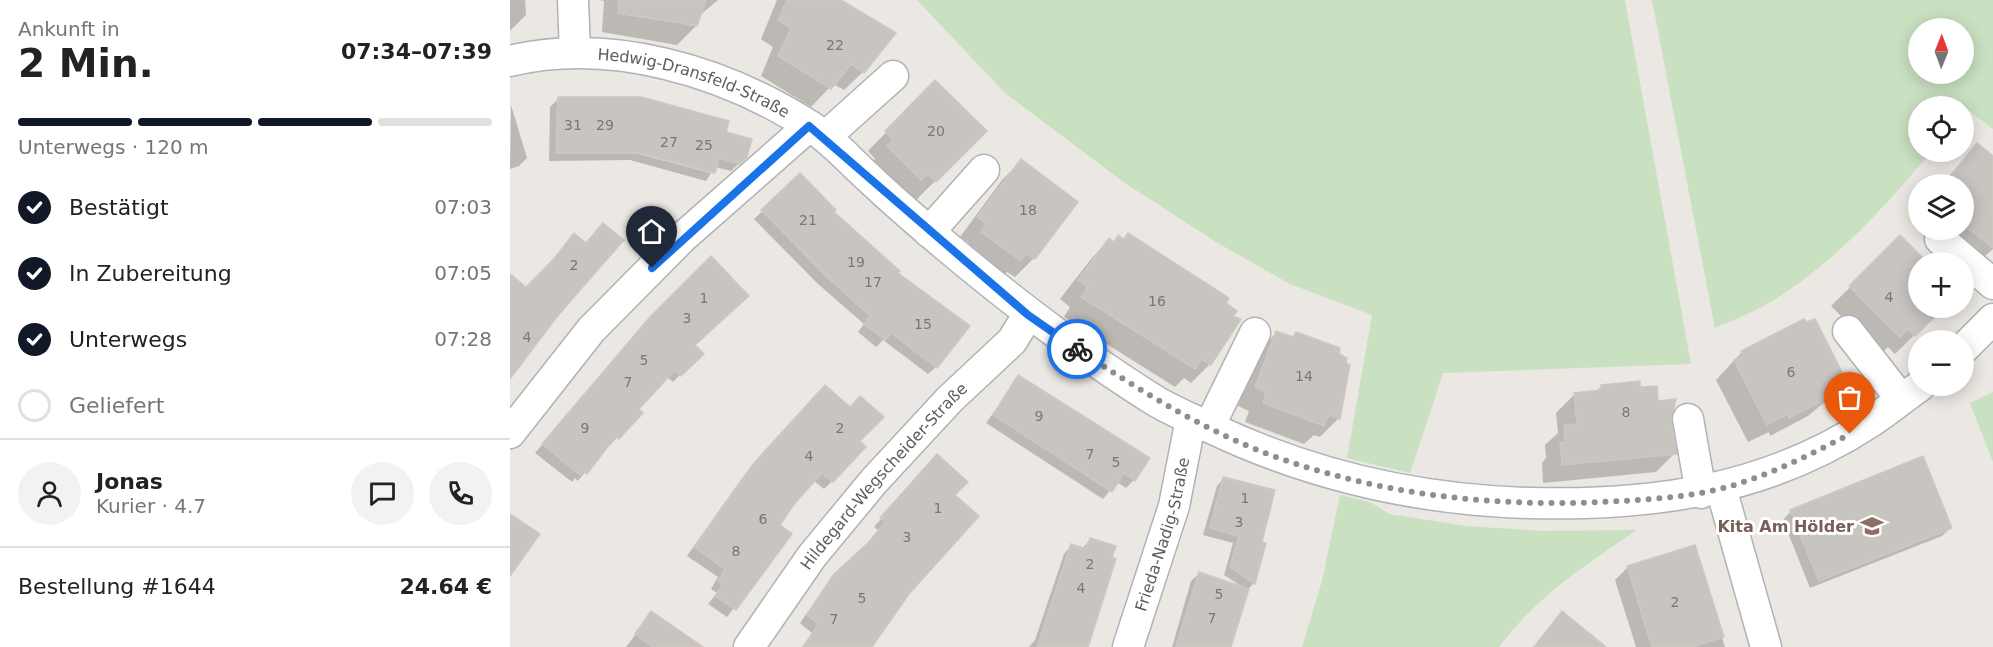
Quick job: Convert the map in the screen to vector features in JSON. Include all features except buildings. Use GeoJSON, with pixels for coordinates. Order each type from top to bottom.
{"type":"FeatureCollection","features":[{"type":"Feature","properties":{"kind":"street"},"geometry":{"type":"LineString","coordinates":[[573,0],[575,53]]}},
{"type":"Feature","properties":{"kind":"street","name":"Hedwig-Dransfeld-Straße"},"geometry":{"type":"LineString","coordinates":[[510,61],[540,54],[575,53],[655,61],[724,82],[817,132],[929,232],[1028,315],[1159,403],[1266,453],[1331,475],[1440,497],[1561,504],[1634,500],[1711,490],[1794,464],[1868,424],[1908,394]]}},
{"type":"Feature","properties":{"kind":"street"},"geometry":{"type":"LineString","coordinates":[[510,433],[591,330],[683,237],[893,76]]}},
{"type":"Feature","properties":{"kind":"street"},"geometry":{"type":"LineString","coordinates":[[929,232],[984,170]]}},
{"type":"Feature","properties":{"kind":"street"},"geometry":{"type":"LineString","coordinates":[[1941,240],[1993,284]]}},
{"type":"Feature","properties":{"kind":"street","name":"Hildegard-Wegscheider-Straße"},"geometry":{"type":"LineString","coordinates":[[749,647],[812,556],[853,506],[950,399],[1012,341],[1028,315]]}},
{"type":"Feature","properties":{"kind":"street"},"geometry":{"type":"LineString","coordinates":[[1974,338],[1993,319]]}},
{"type":"Feature","properties":{"kind":"street"},"geometry":{"type":"LineString","coordinates":[[1848,331],[1908,390]]}},
{"type":"Feature","properties":{"kind":"street","name":"Frieda-Nadig-Straße"},"geometry":{"type":"LineString","coordinates":[[1128,647],[1200,423],[1255,333]]}},
{"type":"Feature","properties":{"kind":"street"},"geometry":{"type":"LineString","coordinates":[[1688,419],[1766,647]]}},
{"type":"Feature","properties":{"kind":"green space"},"geometry":{"type":"Polygon","coordinates":[[[917,0],[1625,0],[1691,364],[1443,373],[1410,473],[1347,458],[1372,315],[1290,284],[1216,242],[1125,183],[1005,93],[917,0]]]}},
{"type":"Feature","properties":{"kind":"green space"},"geometry":{"type":"Polygon","coordinates":[[[1652,0],[1993,0],[1993,129],[1974,114],[1974,96],[1908,96],[1908,162],[1922,162],[1912,174],[1908,174],[1908,179],[1894,195],[1834,255],[1789,290],[1715,328],[1652,0]]]}},
{"type":"Feature","properties":{"kind":"green space"},"geometry":{"type":"Polygon","coordinates":[[[1993,392],[1993,462],[1970,403],[1993,392]]]}},
{"type":"Feature","properties":{"kind":"green space"},"geometry":{"type":"Polygon","coordinates":[[[1340,495],[1370,502],[1389,514],[1466,526],[1541,531],[1637,530],[1545,597],[1513,629],[1499,647],[1302,647],[1322,581],[1340,495]]]}},
{"type":"Feature","properties":{"kind":"way so far"},"geometry":{"type":"LineString","coordinates":[[1077,349],[1159,403],[1266,453],[1331,475],[1386,488],[1440,497],[1561,504],[1681,496],[1721,488],[1794,464],[1850,434]]}},
{"type":"Feature","properties":{"kind":"place","name":"Kita Am Hölder"},"geometry":{"type":"Point","coordinates":[1872,526]}},
{"type":"Feature","properties":{"kind":"route"},"geometry":{"type":"LineString","coordinates":[[652,268],[683,237],[809,126],[929,232],[1028,315],[1077,349]]}}]}
